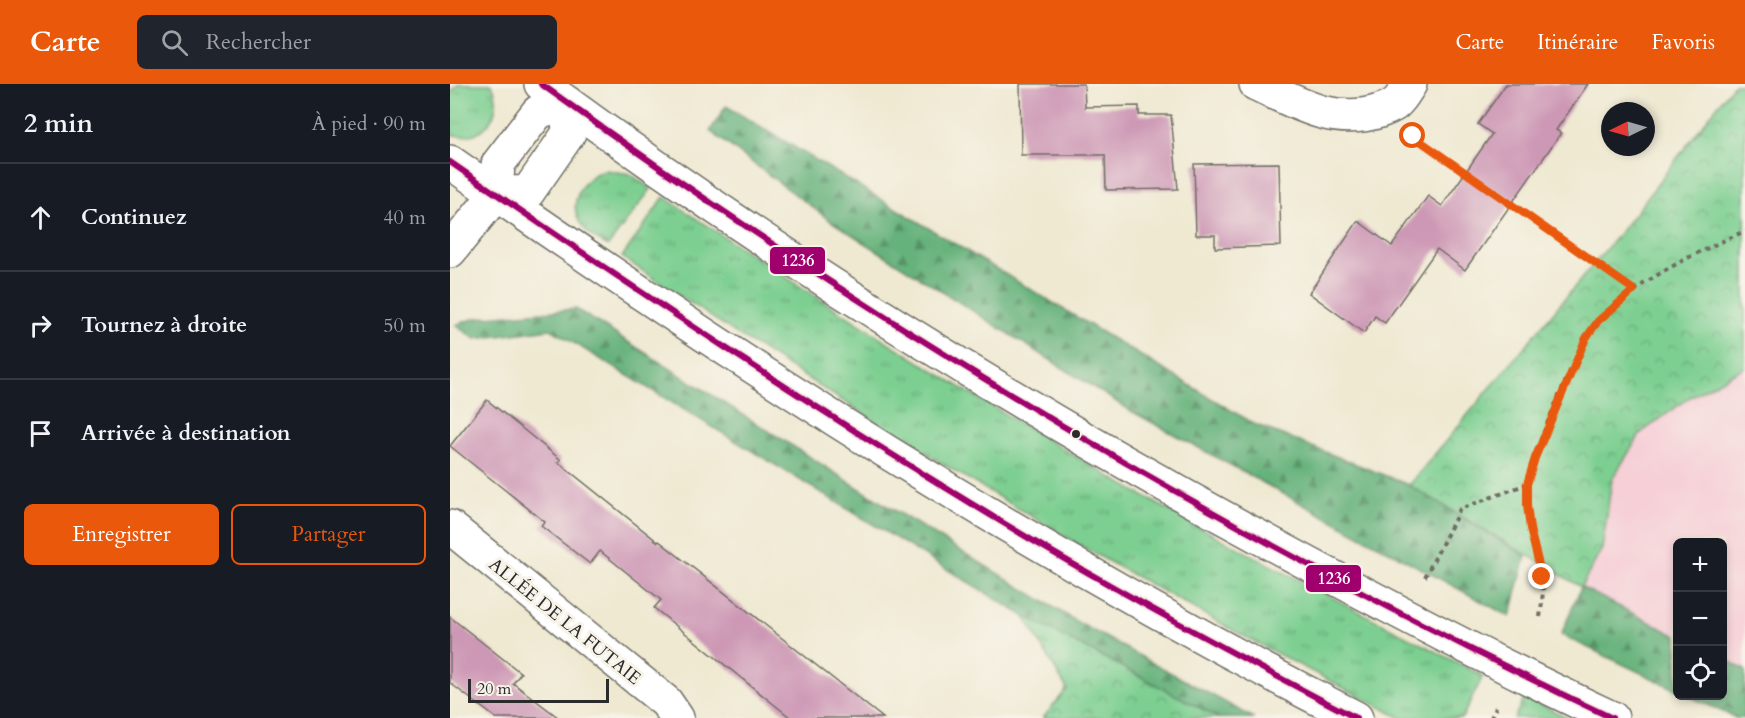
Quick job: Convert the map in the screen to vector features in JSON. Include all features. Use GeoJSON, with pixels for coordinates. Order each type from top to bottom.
{"type":"FeatureCollection","features":[{"type":"Feature","properties":{"kind":"main road"},"geometry":{"type":"LineString","coordinates":[[541,84],[574,94],[680,184],[804,267],[1024,405],[1150,478],[1323,572],[1478,653],[1612,718]]}},
{"type":"Feature","properties":{"kind":"main road"},"geometry":{"type":"LineString","coordinates":[[1256,84],[1304,105],[1348,117],[1369,114],[1403,94]]}},
{"type":"Feature","properties":{"kind":"main road"},"geometry":{"type":"LineString","coordinates":[[450,251],[496,194],[498,164],[538,112],[574,94]]}},
{"type":"Feature","properties":{"kind":"main road"},"geometry":{"type":"LineString","coordinates":[[450,162],[613,274],[778,383],[934,481],[1104,582],[1356,718]]}},
{"type":"Feature","properties":{"kind":"main road","name":"ALLÉE DE LA FUTAIE"},"geometry":{"type":"LineString","coordinates":[[450,527],[666,702],[677,718]]}},
{"type":"Feature","properties":{"kind":"path"},"geometry":{"type":"LineString","coordinates":[[1403,94],[1413,136],[1634,290]]}},
{"type":"Feature","properties":{"kind":"path"},"geometry":{"type":"LineString","coordinates":[[1540,617],[1543,594],[1542,577],[1530,529],[1527,484],[1535,458],[1586,338],[1598,321],[1634,290],[1695,253],[1745,231]]}},
{"type":"Feature","properties":{"kind":"path"},"geometry":{"type":"LineString","coordinates":[[1425,577],[1460,509],[1527,484]]}},
{"type":"Feature","properties":{"kind":"shaded area"},"geometry":{"type":"Polygon","coordinates":[[[1745,367],[1745,670],[1727,660],[1727,538],[1673,538],[1673,634],[1581,587],[1602,549],[1611,479],[1641,433],[1690,397],[1745,367]]]}},
{"type":"Feature","properties":{"kind":"green space"},"geometry":{"type":"Polygon","coordinates":[[[458,84],[492,84],[496,95],[493,116],[488,124],[472,135],[450,134],[450,94],[458,84]]]}},
{"type":"Feature","properties":{"kind":"green space"},"geometry":{"type":"Polygon","coordinates":[[[1734,84],[1745,84],[1745,367],[1690,397],[1641,433],[1612,479],[1602,549],[1581,587],[1409,485],[1623,229],[1734,84]]]}},
{"type":"Feature","properties":{"kind":"green space"},"geometry":{"type":"Polygon","coordinates":[[[726,106],[1254,424],[1409,485],[1526,556],[1510,617],[1131,411],[832,222],[710,131],[726,106]]]}},
{"type":"Feature","properties":{"kind":"green space"},"geometry":{"type":"Polygon","coordinates":[[[605,170],[630,174],[651,189],[608,246],[584,229],[577,217],[576,209],[576,200],[583,185],[589,178],[605,170]]]}},
{"type":"Feature","properties":{"kind":"green space"},"geometry":{"type":"Polygon","coordinates":[[[664,197],[888,342],[1117,481],[1253,556],[1483,676],[1462,718],[1401,718],[1240,634],[1090,551],[948,467],[740,336],[622,257],[664,197]]]}},
{"type":"Feature","properties":{"kind":"green space"},"geometry":{"type":"Polygon","coordinates":[[[576,309],[884,504],[1079,623],[1254,718],[1219,718],[1024,616],[551,329],[475,339],[456,325],[475,318],[576,309]]]}},
{"type":"Feature","properties":{"kind":"green space"},"geometry":{"type":"Polygon","coordinates":[[[1581,587],[1673,634],[1673,688],[1561,635],[1581,587]]]}},
{"type":"Feature","properties":{"kind":"green space"},"geometry":{"type":"Polygon","coordinates":[[[1024,616],[1219,718],[1043,718],[1067,689],[1024,616]]]}},
{"type":"Feature","properties":{"kind":"green space"},"geometry":{"type":"Polygon","coordinates":[[[1727,660],[1745,670],[1745,718],[1736,718],[1698,700],[1727,700],[1727,660]]]}},
{"type":"Feature","properties":{"kind":"green space"},"geometry":{"type":"Polygon","coordinates":[[[1525,697],[1568,718],[1514,718],[1525,697]]]}},
{"type":"Feature","properties":{"kind":"building"},"geometry":{"type":"Polygon","coordinates":[[[1020,84],[1084,84],[1085,107],[1139,106],[1139,115],[1171,115],[1178,189],[1106,190],[1105,155],[1021,155],[1020,84]]]}},
{"type":"Feature","properties":{"kind":"building"},"geometry":{"type":"Polygon","coordinates":[[[1506,84],[1588,84],[1556,130],[1561,133],[1465,270],[1437,249],[1385,323],[1375,316],[1364,333],[1309,293],[1358,221],[1392,246],[1428,196],[1442,206],[1492,134],[1478,124],[1506,84]]]}},
{"type":"Feature","properties":{"kind":"building"},"geometry":{"type":"Polygon","coordinates":[[[1279,163],[1281,246],[1215,248],[1215,235],[1196,235],[1194,164],[1279,163]]]}},
{"type":"Feature","properties":{"kind":"building"},"geometry":{"type":"Polygon","coordinates":[[[487,400],[561,460],[558,462],[883,718],[791,718],[654,608],[661,600],[600,551],[590,564],[541,526],[545,522],[450,446],[487,400]]]}},
{"type":"Feature","properties":{"kind":"building"},"geometry":{"type":"Polygon","coordinates":[[[450,617],[521,673],[513,683],[559,718],[496,718],[450,683],[450,617]]]}},
{"type":"Feature","properties":{"kind":"transit line","name":"1236"},"geometry":{"type":"LineString","coordinates":[[541,84],[668,174],[798,261],[1062,425],[1333,578],[1472,650],[1612,718]]}},
{"type":"Feature","properties":{"kind":"transit line","name":"1236"},"geometry":{"type":"LineString","coordinates":[[450,162],[725,348],[934,481],[1135,599],[1356,718]]}},
{"type":"Feature","properties":{"kind":"route"},"geometry":{"type":"LineString","coordinates":[[1413,136],[1634,290],[1613,306],[1586,338],[1535,458],[1527,484],[1527,505],[1530,529],[1542,577]]}}]}
